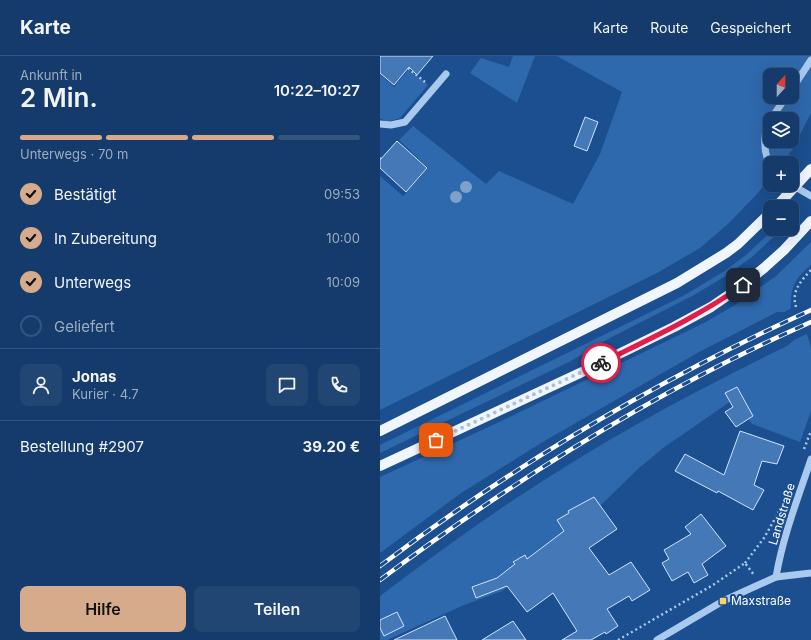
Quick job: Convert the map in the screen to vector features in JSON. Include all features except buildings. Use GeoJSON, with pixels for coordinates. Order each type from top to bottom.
{"type":"FeatureCollection","features":[{"type":"Feature","properties":{"kind":"main road"},"geometry":{"type":"LineString","coordinates":[[799,180],[811,168]]}},
{"type":"Feature","properties":{"kind":"main road"},"geometry":{"type":"LineString","coordinates":[[782,200],[788,192]]}},
{"type":"Feature","properties":{"kind":"main road"},"geometry":{"type":"LineString","coordinates":[[380,431],[677,283],[726,253],[763,220]]}},
{"type":"Feature","properties":{"kind":"main road"},"geometry":{"type":"LineString","coordinates":[[380,466],[569,378],[674,327],[711,307],[743,285],[764,268],[784,250],[811,221]]}},
{"type":"Feature","properties":{"kind":"street"},"geometry":{"type":"LineString","coordinates":[[799,78],[811,60]]}},
{"type":"Feature","properties":{"kind":"street"},"geometry":{"type":"LineString","coordinates":[[380,124],[391,126],[404,122],[446,74]]}},
{"type":"Feature","properties":{"kind":"street"},"geometry":{"type":"LineString","coordinates":[[799,189],[811,196]]}},
{"type":"Feature","properties":{"kind":"street","name":"Landstraße"},"geometry":{"type":"LineString","coordinates":[[776,577],[788,527],[811,459]]}},
{"type":"Feature","properties":{"kind":"street"},"geometry":{"type":"LineString","coordinates":[[657,640],[723,601],[776,577],[811,573]]}},
{"type":"Feature","properties":{"kind":"path"},"geometry":{"type":"LineString","coordinates":[[408,68],[433,88]]}},
{"type":"Feature","properties":{"kind":"path"},"geometry":{"type":"LineString","coordinates":[[796,307],[794,299],[796,289],[811,270]]}},
{"type":"Feature","properties":{"kind":"path"},"geometry":{"type":"LineString","coordinates":[[803,452],[811,431]]}},
{"type":"Feature","properties":{"kind":"path"},"geometry":{"type":"LineString","coordinates":[[618,640],[713,585],[745,562],[764,538],[778,515],[784,501]]}},
{"type":"Feature","properties":{"kind":"path"},"geometry":{"type":"LineString","coordinates":[[745,562],[760,584]]}},
{"type":"Feature","properties":{"kind":"shaded area"},"geometry":{"type":"Polygon","coordinates":[[[513,56],[535,56],[517,103],[470,73],[481,58],[509,67],[513,56]]]}},
{"type":"Feature","properties":{"kind":"shaded area"},"geometry":{"type":"Polygon","coordinates":[[[557,56],[811,56],[811,113],[799,136],[799,112],[763,112],[763,148],[793,148],[792,150],[787,156],[763,156],[763,187],[728,224],[700,248],[657,273],[380,410],[380,176],[403,196],[428,168],[399,140],[413,126],[486,184],[499,171],[573,204],[600,154],[622,92],[557,56]]]}},
{"type":"Feature","properties":{"kind":"shaded area"},"geometry":{"type":"Polygon","coordinates":[[[409,69],[428,85],[400,118],[387,122],[380,118],[380,74],[394,87],[409,69]]]}},
{"type":"Feature","properties":{"kind":"shaded area"},"geometry":{"type":"Polygon","coordinates":[[[766,236],[774,236],[752,257],[724,277],[694,295],[610,338],[569,362],[380,453],[380,445],[683,296],[723,272],[746,255],[766,236]]]}},
{"type":"Feature","properties":{"kind":"shaded area"},"geometry":{"type":"Polygon","coordinates":[[[811,242],[811,265],[797,279],[791,295],[791,308],[785,312],[777,312],[699,352],[541,443],[461,493],[380,553],[380,477],[495,424],[704,323],[735,305],[776,276],[811,242]]]}},
{"type":"Feature","properties":{"kind":"shaded area"},"geometry":{"type":"Polygon","coordinates":[[[807,334],[811,347],[811,411],[800,442],[752,424],[734,399],[663,448],[638,469],[566,539],[502,591],[464,605],[387,640],[380,640],[380,596],[448,545],[550,476],[616,436],[807,334]]]}},
{"type":"Feature","properties":{"kind":"railway"},"geometry":{"type":"LineString","coordinates":[[380,566],[482,493],[588,426],[698,365],[811,310]]}},
{"type":"Feature","properties":{"kind":"railway"},"geometry":{"type":"LineString","coordinates":[[380,580],[482,507],[588,439],[642,407],[698,377],[811,322]]}},
{"type":"Feature","properties":{"kind":"way so far"},"geometry":{"type":"LineString","coordinates":[[436,440],[478,419],[601,363]]}},
{"type":"Feature","properties":{"kind":"place","name":"Maxstraße"},"geometry":{"type":"Point","coordinates":[723,601]}},
{"type":"Feature","properties":{"kind":"route"},"geometry":{"type":"LineString","coordinates":[[601,363],[711,307],[743,285]]}}]}
